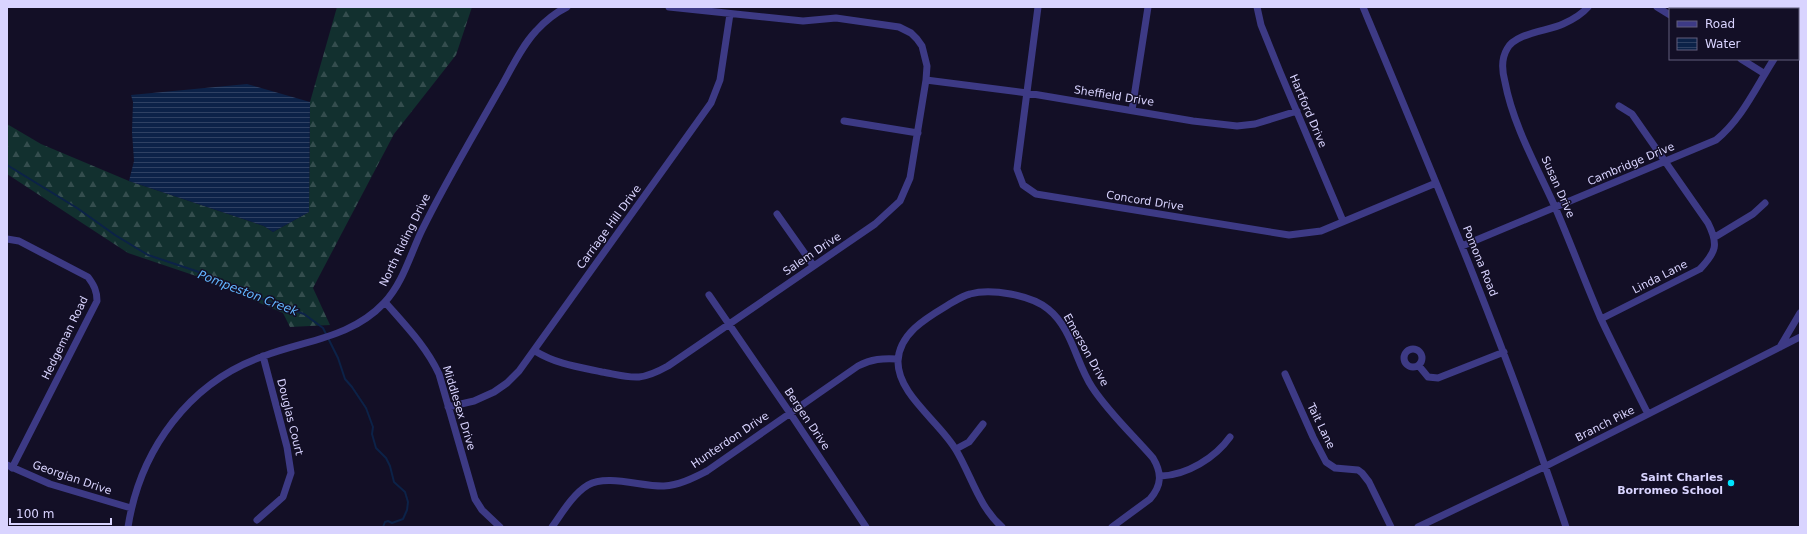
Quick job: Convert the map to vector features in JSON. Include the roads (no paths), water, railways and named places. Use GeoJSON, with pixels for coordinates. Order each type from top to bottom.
{"type":"FeatureCollection","features":[{"type":"Feature","properties":{"kind":"street","name":"North Riding Drive"},"geometry":{"type":"LineString","coordinates":[[128,527],[135,491],[148,461],[171,423],[185,407],[219,379],[239,366],[263,356],[320,341],[347,331],[364,321],[385,302],[402,278],[413,249],[455,166],[527,42],[547,20],[567,7]]}},
{"type":"Feature","properties":{"kind":"street"},"geometry":{"type":"LineString","coordinates":[[669,7],[730,14]]}},
{"type":"Feature","properties":{"kind":"street","name":"Concord Drive"},"geometry":{"type":"LineString","coordinates":[[1038,7],[1018,169],[1023,185],[1036,194],[1289,235],[1321,231],[1436,183]]}},
{"type":"Feature","properties":{"kind":"street"},"geometry":{"type":"LineString","coordinates":[[1132,110],[1148,7]]}},
{"type":"Feature","properties":{"kind":"street","name":"Hartford Drive"},"geometry":{"type":"LineString","coordinates":[[1257,7],[1264,32],[1344,221]]}},
{"type":"Feature","properties":{"kind":"street","name":"Pomona Road"},"geometry":{"type":"LineString","coordinates":[[1363,7],[1462,246],[1504,352],[1546,466],[1566,527]]}},
{"type":"Feature","properties":{"kind":"street","name":"Susan Drive"},"geometry":{"type":"LineString","coordinates":[[1588,7],[1584,12],[1563,24],[1516,40],[1507,49],[1502,62],[1505,82],[1516,120],[1555,208],[1601,319],[1648,414]]}},
{"type":"Feature","properties":{"kind":"street"},"geometry":{"type":"LineString","coordinates":[[1657,7],[1669,14]]}},
{"type":"Feature","properties":{"kind":"street","name":"Salem Drive"},"geometry":{"type":"LineString","coordinates":[[535,351],[564,365],[618,375],[639,377],[653,373],[668,366],[813,265],[875,224],[900,201],[910,178],[926,80],[926,58],[922,46],[917,39],[899,28],[836,18],[804,21],[730,14]]}},
{"type":"Feature","properties":{"kind":"street","name":"Carriage Hill Drive"},"geometry":{"type":"LineString","coordinates":[[448,408],[474,401],[494,392],[508,383],[519,371],[535,351],[588,274],[704,115],[711,103],[720,80],[730,14]]}},
{"type":"Feature","properties":{"kind":"street"},"geometry":{"type":"LineString","coordinates":[[1743,60],[1765,74]]}},
{"type":"Feature","properties":{"kind":"street","name":"Cambridge Drive"},"geometry":{"type":"LineString","coordinates":[[1462,246],[1716,140],[1737,120],[1773,60]]}},
{"type":"Feature","properties":{"kind":"street","name":"Sheffield Drive"},"geometry":{"type":"LineString","coordinates":[[926,80],[1027,93],[1193,121],[1237,126],[1255,124],[1297,111]]}},
{"type":"Feature","properties":{"kind":"street"},"geometry":{"type":"LineString","coordinates":[[1619,106],[1632,114],[1708,224],[1715,237],[1753,214],[1765,202]]}},
{"type":"Feature","properties":{"kind":"street"},"geometry":{"type":"LineString","coordinates":[[844,121],[918,133]]}},
{"type":"Feature","properties":{"kind":"street"},"geometry":{"type":"LineString","coordinates":[[777,214],[813,265]]}},
{"type":"Feature","properties":{"kind":"street","name":"Linda Lane"},"geometry":{"type":"LineString","coordinates":[[1601,319],[1700,270],[1714,248],[1715,237]]}},
{"type":"Feature","properties":{"kind":"street","name":"Hedgeman Road"},"geometry":{"type":"LineString","coordinates":[[7,239],[19,241],[88,277],[97,292],[97,301],[10,466]]}},
{"type":"Feature","properties":{"kind":"street","name":"Emerson Drive"},"geometry":{"type":"LineString","coordinates":[[1002,527],[985,506],[956,449],[943,430],[913,397],[904,384],[898,370],[898,359],[901,346],[910,332],[932,315],[962,297],[971,294],[988,292],[1005,294],[1035,301],[1048,309],[1059,322],[1092,386],[1102,401],[1154,458],[1161,476]]}},
{"type":"Feature","properties":{"kind":"street","name":"Bergen Drive"},"geometry":{"type":"LineString","coordinates":[[709,295],[866,527]]}},
{"type":"Feature","properties":{"kind":"street","name":"Middlesex Drive"},"geometry":{"type":"LineString","coordinates":[[385,302],[418,340],[432,360],[439,374],[475,499],[482,510],[500,527]]}},
{"type":"Feature","properties":{"kind":"street"},"geometry":{"type":"LineString","coordinates":[[1780,347],[1800,313]]}},
{"type":"Feature","properties":{"kind":"street","name":"Branch Pike"},"geometry":{"type":"LineString","coordinates":[[1418,527],[1546,466],[1800,337]]}},
{"type":"Feature","properties":{"kind":"street"},"geometry":{"type":"LineString","coordinates":[[1419,366],[1428,376],[1438,378],[1504,352]]}},
{"type":"Feature","properties":{"kind":"street","name":"Douglas Court"},"geometry":{"type":"LineString","coordinates":[[257,520],[283,497],[291,473],[287,448],[263,356]]}},
{"type":"Feature","properties":{"kind":"street","name":"Hunterdon Drive"},"geometry":{"type":"LineString","coordinates":[[552,527],[576,496],[588,485],[604,481],[664,486],[685,482],[707,471],[868,361],[882,358],[898,359]]}},
{"type":"Feature","properties":{"kind":"street","name":"Tait Lane"},"geometry":{"type":"LineString","coordinates":[[1285,374],[1313,437],[1326,462],[1335,468],[1358,470],[1362,473],[1369,482],[1391,527]]}},
{"type":"Feature","properties":{"kind":"street"},"geometry":{"type":"LineString","coordinates":[[956,449],[969,442],[983,424]]}},
{"type":"Feature","properties":{"kind":"street"},"geometry":{"type":"LineString","coordinates":[[1112,527],[1150,499],[1159,486],[1161,476],[1171,476],[1200,464],[1223,448],[1230,437]]}},
{"type":"Feature","properties":{"kind":"street","name":"Georgian Drive"},"geometry":{"type":"LineString","coordinates":[[10,466],[50,484],[131,508]]}},
{"type":"Feature","properties":{"kind":"water"},"geometry":{"type":"Polygon","coordinates":[[[247,84],[310,102],[309,212],[273,232],[264,226],[129,181],[134,161],[132,132],[133,102],[131,95],[247,84]]]}},
{"type":"Feature","properties":{"kind":"waterway","name":"Pompeston Creek"},"geometry":{"type":"LineString","coordinates":[[7,165],[77,208],[115,235],[148,255],[196,271],[272,303],[304,314],[323,328],[338,358],[345,379],[366,408],[373,427],[372,434],[376,448],[386,458],[390,466],[394,482],[405,492],[408,502],[407,510],[403,519],[392,523],[388,521],[385,522],[383,527]]}},
{"type":"Feature","properties":{"kind":"place","name":"Saint Charles Borromeo School"},"geometry":{"type":"Point","coordinates":[1731,483]}}]}
